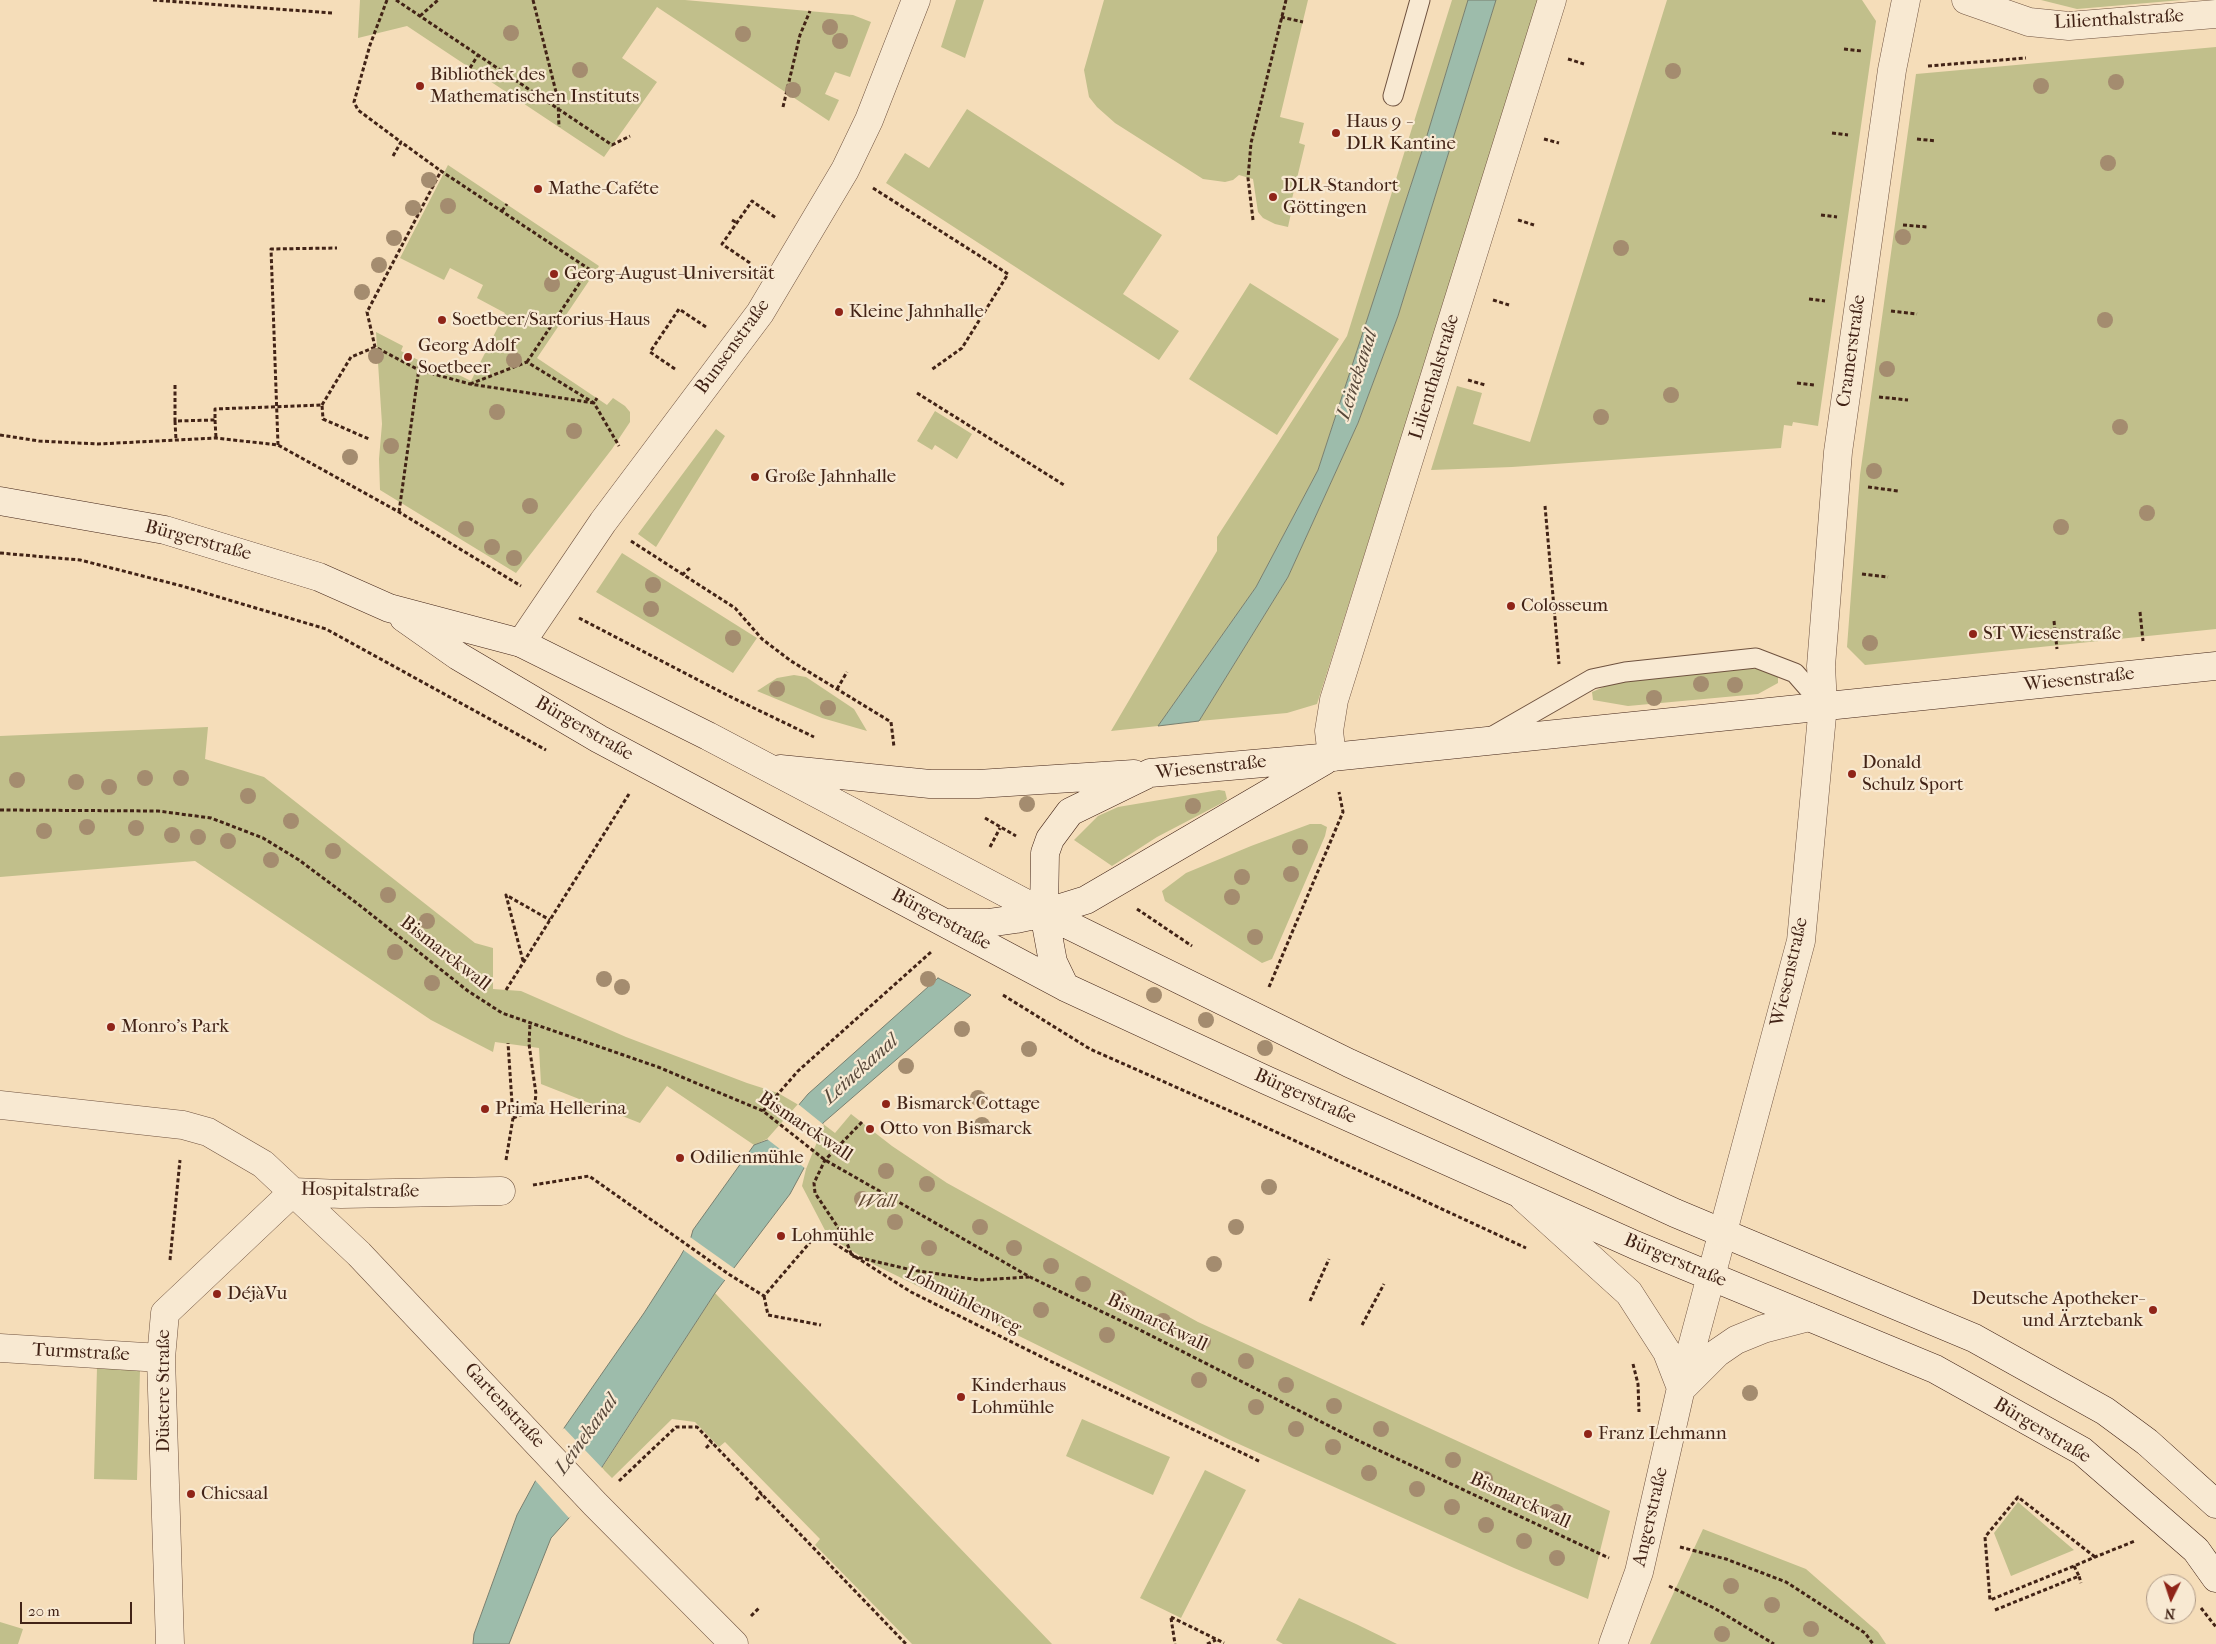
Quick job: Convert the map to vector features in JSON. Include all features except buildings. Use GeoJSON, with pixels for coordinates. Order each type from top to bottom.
{"type":"FeatureCollection","features":[{"type":"Feature","properties":{"kind":"main road","name":"Bunsenstraße"},"geometry":{"type":"LineString","coordinates":[[521,643],[636,476],[760,313],[845,170],[870,120],[916,0]]}},
{"type":"Feature","properties":{"kind":"main road","name":"Lilienthalstraße"},"geometry":{"type":"LineString","coordinates":[[1332,757],[1329,731],[1334,700],[1552,0]]}},
{"type":"Feature","properties":{"kind":"main road","name":"Cramerstraße"},"geometry":{"type":"LineString","coordinates":[[1823,705],[1821,666],[1838,452],[1892,70],[1906,0]]}},
{"type":"Feature","properties":{"kind":"main road","name":"Lilienthalstraße"},"geometry":{"type":"LineString","coordinates":[[1966,0],[2030,22],[2069,26],[2216,14]]}},
{"type":"Feature","properties":{"kind":"main road","name":"Bürgerstraße"},"geometry":{"type":"LineString","coordinates":[[0,501],[165,530],[319,577],[389,608],[521,643],[767,768],[1044,913],[1349,1063],[1723,1233],[1983,1343],[2105,1411],[2147,1442],[2216,1504]]}},
{"type":"Feature","properties":{"kind":"main road","name":"Bürgerstraße"},"geometry":{"type":"LineString","coordinates":[[389,608],[458,656],[599,739],[949,923],[1065,987],[1266,1080],[1635,1245],[1934,1369],[2082,1451],[2196,1550],[2216,1578]]}},
{"type":"Feature","properties":{"kind":"main road","name":"Wiesenstraße"},"geometry":{"type":"LineString","coordinates":[[1065,987],[1053,962],[1044,913],[1046,853],[1050,839],[1070,812],[1150,773],[1332,757],[2216,666]]}},
{"type":"Feature","properties":{"kind":"main road","name":"Wiesenstraße"},"geometry":{"type":"LineString","coordinates":[[1723,1233],[1801,941],[1823,705]]}},
{"type":"Feature","properties":{"kind":"main road"},"geometry":{"type":"LineString","coordinates":[[949,923],[988,923],[1044,913],[1086,900],[1105,890],[1133,870],[1332,757]]}},
{"type":"Feature","properties":{"kind":"main road"},"geometry":{"type":"LineString","coordinates":[[767,768],[930,784],[978,784],[1150,773]]}},
{"type":"Feature","properties":{"kind":"main road","name":"Hospitalstraße"},"geometry":{"type":"LineString","coordinates":[[0,1105],[183,1125],[208,1132],[264,1164],[293,1192],[341,1194],[501,1190]]}},
{"type":"Feature","properties":{"kind":"main road","name":"Düstere Straße"},"geometry":{"type":"LineString","coordinates":[[170,1644],[161,1358],[165,1313],[293,1192]]}},
{"type":"Feature","properties":{"kind":"main road","name":"Gartenstraße"},"geometry":{"type":"LineString","coordinates":[[293,1192],[359,1254],[593,1501],[734,1644]]}},
{"type":"Feature","properties":{"kind":"main road"},"geometry":{"type":"LineString","coordinates":[[1518,1193],[1629,1293],[1667,1352],[1682,1388],[1716,1353],[1736,1340],[1763,1329],[1809,1317]]}},
{"type":"Feature","properties":{"kind":"main road","name":"Angerstraße"},"geometry":{"type":"LineString","coordinates":[[1613,1644],[1639,1572],[1682,1388],[1723,1233]]}},
{"type":"Feature","properties":{"kind":"main road","name":"Turmstraße"},"geometry":{"type":"LineString","coordinates":[[0,1348],[161,1358]]}},
{"type":"Feature","properties":{"kind":"lane"},"geometry":{"type":"LineString","coordinates":[[1394,96],[1420,0]]}},
{"type":"Feature","properties":{"kind":"lane","name":"Wiesenstraße"},"geometry":{"type":"LineString","coordinates":[[1485,740],[1592,679],[1625,672],[1756,658],[1795,673],[1823,705]]}},
{"type":"Feature","properties":{"kind":"path"},"geometry":{"type":"LineString","coordinates":[[153,0],[332,13]]}},
{"type":"Feature","properties":{"kind":"path"},"geometry":{"type":"LineString","coordinates":[[387,0],[370,45],[354,102],[358,110],[442,171],[589,269],[527,362],[470,384]]}},
{"type":"Feature","properties":{"kind":"path"},"geometry":{"type":"LineString","coordinates":[[396,0],[612,145],[630,136]]}},
{"type":"Feature","properties":{"kind":"path"},"geometry":{"type":"LineString","coordinates":[[420,16],[438,0]]}},
{"type":"Feature","properties":{"kind":"path"},"geometry":{"type":"LineString","coordinates":[[532,0],[558,100],[559,127]]}},
{"type":"Feature","properties":{"kind":"path"},"geometry":{"type":"LineString","coordinates":[[1253,220],[1248,178],[1251,143],[1286,0]]}},
{"type":"Feature","properties":{"kind":"path"},"geometry":{"type":"LineString","coordinates":[[783,107],[800,35],[810,11]]}},
{"type":"Feature","properties":{"kind":"path"},"geometry":{"type":"LineString","coordinates":[[1281,17],[1303,22]]}},
{"type":"Feature","properties":{"kind":"path"},"geometry":{"type":"LineString","coordinates":[[470,68],[478,55]]}},
{"type":"Feature","properties":{"kind":"path"},"geometry":{"type":"LineString","coordinates":[[393,156],[402,142]]}},
{"type":"Feature","properties":{"kind":"path"},"geometry":{"type":"LineString","coordinates":[[845,170],[1008,274],[962,348],[931,370]]}},
{"type":"Feature","properties":{"kind":"path"},"geometry":{"type":"LineString","coordinates":[[442,171],[367,312],[375,347],[419,370],[470,384],[594,403]]}},
{"type":"Feature","properties":{"kind":"path"},"geometry":{"type":"LineString","coordinates":[[745,260],[722,244],[752,201],[774,216]]}},
{"type":"Feature","properties":{"kind":"path"},"geometry":{"type":"LineString","coordinates":[[502,211],[507,204]]}},
{"type":"Feature","properties":{"kind":"path"},"geometry":{"type":"LineString","coordinates":[[732,220],[737,223]]}},
{"type":"Feature","properties":{"kind":"path"},"geometry":{"type":"LineString","coordinates":[[278,445],[271,249],[337,248]]}},
{"type":"Feature","properties":{"kind":"path"},"geometry":{"type":"LineString","coordinates":[[673,368],[650,352],[679,309],[702,324]]}},
{"type":"Feature","properties":{"kind":"path"},"geometry":{"type":"LineString","coordinates":[[660,326],[665,330]]}},
{"type":"Feature","properties":{"kind":"path"},"geometry":{"type":"LineString","coordinates":[[369,438],[323,419],[322,405],[351,357],[375,347]]}},
{"type":"Feature","properties":{"kind":"path"},"geometry":{"type":"LineString","coordinates":[[399,512],[420,361]]}},
{"type":"Feature","properties":{"kind":"path"},"geometry":{"type":"LineString","coordinates":[[527,362],[594,403],[636,476]]}},
{"type":"Feature","properties":{"kind":"path"},"geometry":{"type":"LineString","coordinates":[[175,385],[176,440]]}},
{"type":"Feature","properties":{"kind":"path"},"geometry":{"type":"LineString","coordinates":[[917,393],[1064,485]]}},
{"type":"Feature","properties":{"kind":"path"},"geometry":{"type":"LineString","coordinates":[[594,403],[597,398]]}},
{"type":"Feature","properties":{"kind":"path"},"geometry":{"type":"LineString","coordinates":[[216,438],[215,409],[322,405]]}},
{"type":"Feature","properties":{"kind":"path"},"geometry":{"type":"LineString","coordinates":[[176,420],[215,420]]}},
{"type":"Feature","properties":{"kind":"path"},"geometry":{"type":"LineString","coordinates":[[1545,506],[1562,696]]}},
{"type":"Feature","properties":{"kind":"path"},"geometry":{"type":"LineString","coordinates":[[603,522],[735,608],[762,639],[777,650],[891,722],[894,751]]}},
{"type":"Feature","properties":{"kind":"path"},"geometry":{"type":"LineString","coordinates":[[0,552],[80,560],[182,586],[326,629],[548,751]]}},
{"type":"Feature","properties":{"kind":"path"},"geometry":{"type":"LineString","coordinates":[[682,574],[690,568]]}},
{"type":"Feature","properties":{"kind":"path"},"geometry":{"type":"LineString","coordinates":[[837,689],[847,672]]}},
{"type":"Feature","properties":{"kind":"path"},"geometry":{"type":"LineString","coordinates":[[1267,992],[1343,812],[1332,757]]}},
{"type":"Feature","properties":{"kind":"path"},"geometry":{"type":"LineString","coordinates":[[621,790],[637,798]]}},
{"type":"Feature","properties":{"kind":"path"},"geometry":{"type":"LineString","coordinates":[[506,990],[629,794]]}},
{"type":"Feature","properties":{"kind":"path","name":"Bismarckwall"},"geometry":{"type":"LineString","coordinates":[[0,810],[158,811],[211,818],[263,838],[299,860],[358,904],[468,992],[502,1013],[658,1067],[763,1110],[825,1160],[1030,1277],[1140,1330],[1357,1440],[1714,1608],[1774,1644]]}},
{"type":"Feature","properties":{"kind":"path"},"geometry":{"type":"LineString","coordinates":[[523,961],[506,894],[550,920]]}},
{"type":"Feature","properties":{"kind":"path"},"geometry":{"type":"LineString","coordinates":[[763,1110],[798,1071],[932,951],[924,946]]}},
{"type":"Feature","properties":{"kind":"path"},"geometry":{"type":"LineString","coordinates":[[996,990],[1090,1050],[1248,1118],[1529,1249]]}},
{"type":"Feature","properties":{"kind":"path"},"geometry":{"type":"LineString","coordinates":[[513,1118],[534,1110],[536,1094],[530,1044],[530,1024]]}},
{"type":"Feature","properties":{"kind":"path"},"geometry":{"type":"LineString","coordinates":[[508,1044],[513,1118],[501,1190],[589,1176],[686,1242],[730,1275],[764,1296],[768,1314],[821,1324]]}},
{"type":"Feature","properties":{"kind":"path"},"geometry":{"type":"LineString","coordinates":[[862,1122],[825,1160],[816,1175],[814,1183],[815,1193],[845,1238],[852,1256],[912,1270],[979,1280],[1030,1277]]}},
{"type":"Feature","properties":{"kind":"path"},"geometry":{"type":"LineString","coordinates":[[165,1313],[183,1125]]}},
{"type":"Feature","properties":{"kind":"path","name":"Lohmühlenweg"},"geometry":{"type":"LineString","coordinates":[[764,1296],[818,1233],[911,1292],[1261,1462]]}},
{"type":"Feature","properties":{"kind":"path"},"geometry":{"type":"LineString","coordinates":[[1310,1301],[1329,1259]]}},
{"type":"Feature","properties":{"kind":"path"},"geometry":{"type":"LineString","coordinates":[[1362,1325],[1384,1284]]}},
{"type":"Feature","properties":{"kind":"path"},"geometry":{"type":"LineString","coordinates":[[1630,1355],[1638,1384],[1639,1414]]}},
{"type":"Feature","properties":{"kind":"path"},"geometry":{"type":"LineString","coordinates":[[593,1501],[676,1427],[697,1427],[906,1644]]}},
{"type":"Feature","properties":{"kind":"path"},"geometry":{"type":"LineString","coordinates":[[706,1448],[712,1442]]}},
{"type":"Feature","properties":{"kind":"path"},"geometry":{"type":"LineString","coordinates":[[756,1500],[762,1494]]}},
{"type":"Feature","properties":{"kind":"path"},"geometry":{"type":"LineString","coordinates":[[2095,1557],[2018,1497],[1985,1537],[1990,1600],[2074,1566],[2140,1538]]}},
{"type":"Feature","properties":{"kind":"path"},"geometry":{"type":"LineString","coordinates":[[1690,1550],[1726,1559],[1786,1582],[1865,1633],[1872,1644]]}},
{"type":"Feature","properties":{"kind":"path"},"geometry":{"type":"LineString","coordinates":[[2074,1566],[2081,1583]]}},
{"type":"Feature","properties":{"kind":"path"},"geometry":{"type":"LineString","coordinates":[[1995,1610],[2078,1576]]}},
{"type":"Feature","properties":{"kind":"path"},"geometry":{"type":"LineString","coordinates":[[1175,1644],[1171,1617],[1224,1643]]}},
{"type":"Feature","properties":{"kind":"path"},"geometry":{"type":"LineString","coordinates":[[1207,1644],[1216,1640]]}},
{"type":"Feature","properties":{"kind":"green space"},"geometry":{"type":"Polygon","coordinates":[[[360,0],[685,0],[853,15],[871,22],[850,77],[835,72],[825,94],[839,100],[829,121],[657,7],[622,58],[657,82],[604,157],[407,26],[358,38],[360,0]]]}},
{"type":"Feature","properties":{"kind":"green space"},"geometry":{"type":"Polygon","coordinates":[[[956,0],[984,0],[965,58],[941,47],[956,0]]]}},
{"type":"Feature","properties":{"kind":"green space"},"geometry":{"type":"Polygon","coordinates":[[[1104,0],[1308,0],[1280,117],[1304,123],[1299,143],[1305,145],[1291,203],[1293,204],[1288,227],[1275,224],[1263,218],[1258,212],[1253,179],[1239,175],[1233,180],[1225,182],[1203,179],[1115,123],[1097,107],[1089,97],[1084,70],[1104,0]]]}},
{"type":"Feature","properties":{"kind":"green space"},"geometry":{"type":"Polygon","coordinates":[[[1452,0],[1468,0],[1425,142],[1318,470],[1256,587],[1158,726],[1111,731],[1217,551],[1217,537],[1347,336],[1452,0]]]}},
{"type":"Feature","properties":{"kind":"green space"},"geometry":{"type":"Polygon","coordinates":[[[1496,0],[1540,0],[1317,704],[1287,713],[1199,721],[1288,577],[1358,423],[1398,316],[1496,0]]]}},
{"type":"Feature","properties":{"kind":"green space"},"geometry":{"type":"Polygon","coordinates":[[[1667,0],[1862,0],[1876,21],[1818,426],[1793,422],[1792,426],[1784,425],[1781,448],[1512,467],[1431,470],[1457,386],[1482,393],[1473,424],[1530,442],[1667,0]]]}},
{"type":"Feature","properties":{"kind":"green space"},"geometry":{"type":"Polygon","coordinates":[[[2041,0],[2182,0],[2077,9],[2041,0]]]}},
{"type":"Feature","properties":{"kind":"green space"},"geometry":{"type":"Polygon","coordinates":[[[2216,47],[2216,629],[1865,665],[1847,647],[1860,475],[1916,74],[2216,47]]]}},
{"type":"Feature","properties":{"kind":"green space"},"geometry":{"type":"Polygon","coordinates":[[[967,109],[1162,235],[1123,294],[1179,331],[1159,360],[886,183],[905,153],[929,168],[967,109]]]}},
{"type":"Feature","properties":{"kind":"green space"},"geometry":{"type":"Polygon","coordinates":[[[448,165],[599,266],[537,358],[607,405],[613,398],[630,412],[630,422],[612,449],[516,573],[380,490],[379,459],[382,424],[376,332],[403,346],[401,351],[420,361],[436,369],[439,365],[471,381],[505,313],[477,298],[483,285],[450,268],[444,280],[400,258],[448,165]]]}},
{"type":"Feature","properties":{"kind":"green space"},"geometry":{"type":"Polygon","coordinates":[[[1250,283],[1339,339],[1277,435],[1189,379],[1250,283]]]}},
{"type":"Feature","properties":{"kind":"green space"},"geometry":{"type":"Polygon","coordinates":[[[935,411],[972,434],[957,459],[935,445],[932,450],[917,441],[935,411]]]}},
{"type":"Feature","properties":{"kind":"green space"},"geometry":{"type":"Polygon","coordinates":[[[716,429],[725,436],[656,547],[638,534],[716,429]]]}},
{"type":"Feature","properties":{"kind":"green space"},"geometry":{"type":"Polygon","coordinates":[[[622,553],[757,638],[733,673],[596,592],[622,553]]]}},
{"type":"Feature","properties":{"kind":"green space"},"geometry":{"type":"Polygon","coordinates":[[[1750,668],[1767,670],[1778,676],[1778,683],[1758,694],[1628,706],[1593,700],[1592,692],[1620,680],[1750,668]]]}},
{"type":"Feature","properties":{"kind":"green space"},"geometry":{"type":"Polygon","coordinates":[[[794,675],[806,677],[854,709],[867,731],[822,718],[757,691],[777,678],[794,675]]]}},
{"type":"Feature","properties":{"kind":"green space"},"geometry":{"type":"Polygon","coordinates":[[[208,727],[205,759],[264,777],[475,943],[493,948],[493,989],[521,991],[626,1037],[778,1093],[797,1104],[835,1133],[851,1114],[892,1146],[947,1183],[1198,1322],[1610,1511],[1588,1599],[1514,1568],[1230,1440],[875,1265],[828,1236],[802,1186],[806,1169],[767,1139],[754,1145],[667,1086],[640,1123],[541,1084],[539,1048],[495,1042],[493,1052],[431,1020],[195,861],[0,877],[0,736],[208,727]]]}},
{"type":"Feature","properties":{"kind":"green space"},"geometry":{"type":"Polygon","coordinates":[[[1219,790],[1225,791],[1227,799],[1222,803],[1157,837],[1112,866],[1074,840],[1098,816],[1118,807],[1219,790]]]}},
{"type":"Feature","properties":{"kind":"green space"},"geometry":{"type":"Polygon","coordinates":[[[1310,824],[1321,824],[1327,827],[1325,836],[1272,959],[1262,963],[1165,901],[1162,891],[1186,873],[1310,824]]]}},
{"type":"Feature","properties":{"kind":"green space"},"geometry":{"type":"Polygon","coordinates":[[[715,1293],[1052,1644],[912,1644],[815,1545],[820,1539],[725,1442],[719,1447],[695,1422],[672,1419],[612,1478],[602,1468],[715,1293]]]}},
{"type":"Feature","properties":{"kind":"green space"},"geometry":{"type":"Polygon","coordinates":[[[97,1368],[140,1370],[137,1480],[94,1479],[97,1368]]]}},
{"type":"Feature","properties":{"kind":"green space"},"geometry":{"type":"Polygon","coordinates":[[[1082,1419],[1170,1457],[1153,1495],[1066,1456],[1082,1419]]]}},
{"type":"Feature","properties":{"kind":"green space"},"geometry":{"type":"Polygon","coordinates":[[[1205,1470],[1246,1490],[1181,1618],[1140,1598],[1205,1470]]]}},
{"type":"Feature","properties":{"kind":"green space"},"geometry":{"type":"Polygon","coordinates":[[[2018,1502],[2074,1550],[2011,1576],[1994,1533],[2018,1502]]]}},
{"type":"Feature","properties":{"kind":"green space"},"geometry":{"type":"Polygon","coordinates":[[[1703,1529],[1806,1569],[1878,1632],[1886,1644],[1650,1644],[1703,1529]]]}},
{"type":"Feature","properties":{"kind":"green space"},"geometry":{"type":"Polygon","coordinates":[[[1299,1598],[1397,1644],[1283,1644],[1276,1640],[1299,1598]]]}},
{"type":"Feature","properties":{"kind":"green space"},"geometry":{"type":"Polygon","coordinates":[[[0,1622],[23,1629],[18,1644],[0,1644],[0,1622]]]}},
{"type":"Feature","properties":{"kind":"water","name":"Leinekanal"},"geometry":{"type":"Polygon","coordinates":[[[1468,0],[1496,0],[1398,316],[1358,423],[1288,577],[1199,721],[1158,726],[1256,587],[1318,470],[1425,142],[1468,0]]]}},
{"type":"Feature","properties":{"kind":"water","name":"Leinekanal"},"geometry":{"type":"Polygon","coordinates":[[[938,978],[971,995],[823,1123],[804,1168],[790,1194],[715,1293],[569,1518],[551,1538],[509,1644],[473,1644],[474,1634],[517,1515],[564,1428],[644,1313],[680,1257],[693,1230],[754,1145],[770,1139],[808,1094],[938,978]]]}},
{"type":"Feature","properties":{"kind":"pier","name":"Wall"},"geometry":{"type":"Polygon","coordinates":[[[798,1104],[824,1125],[806,1169],[767,1139],[798,1104]]]}},
{"type":"Feature","properties":{"kind":"pier"},"geometry":{"type":"Polygon","coordinates":[[[690,1237],[735,1269],[726,1281],[682,1249],[690,1237]]]}},
{"type":"Feature","properties":{"kind":"pier"},"geometry":{"type":"Polygon","coordinates":[[[564,1428],[604,1470],[577,1511],[569,1518],[534,1479],[558,1433],[564,1428]]]}},
{"type":"Feature","properties":{"kind":"place","name":"Bibliothek des Mathematischen Instituts"},"geometry":{"type":"Point","coordinates":[420,86]}},
{"type":"Feature","properties":{"kind":"place","name":"Haus 9 - DLR Kantine"},"geometry":{"type":"Point","coordinates":[1336,133]}},
{"type":"Feature","properties":{"kind":"place","name":"Mathe-Caféte"},"geometry":{"type":"Point","coordinates":[538,189]}},
{"type":"Feature","properties":{"kind":"place","name":"DLR-Standort Göttingen"},"geometry":{"type":"Point","coordinates":[1273,197]}},
{"type":"Feature","properties":{"kind":"place","name":"Georg-August-Universität"},"geometry":{"type":"Point","coordinates":[554,274]}},
{"type":"Feature","properties":{"kind":"place","name":"Kleine Jahnhalle"},"geometry":{"type":"Point","coordinates":[839,312]}},
{"type":"Feature","properties":{"kind":"place","name":"Soetbeer/Sartorius-Haus"},"geometry":{"type":"Point","coordinates":[442,320]}},
{"type":"Feature","properties":{"kind":"place","name":"Georg Adolf Soetbeer"},"geometry":{"type":"Point","coordinates":[408,357]}},
{"type":"Feature","properties":{"kind":"place","name":"Große Jahnhalle"},"geometry":{"type":"Point","coordinates":[755,477]}},
{"type":"Feature","properties":{"kind":"place","name":"Colosseum"},"geometry":{"type":"Point","coordinates":[1511,606]}},
{"type":"Feature","properties":{"kind":"place","name":"ST Wiesenstraße"},"geometry":{"type":"Point","coordinates":[1973,634]}},
{"type":"Feature","properties":{"kind":"place","name":"Donald Schulz Sport"},"geometry":{"type":"Point","coordinates":[1852,774]}},
{"type":"Feature","properties":{"kind":"place","name":"Monro's Park"},"geometry":{"type":"Point","coordinates":[111,1027]}},
{"type":"Feature","properties":{"kind":"place","name":"Bismarck Cottage"},"geometry":{"type":"Point","coordinates":[886,1104]}},
{"type":"Feature","properties":{"kind":"place","name":"Prima Hellerina"},"geometry":{"type":"Point","coordinates":[485,1109]}},
{"type":"Feature","properties":{"kind":"place","name":"Otto von Bismarck"},"geometry":{"type":"Point","coordinates":[870,1129]}},
{"type":"Feature","properties":{"kind":"place","name":"Odilienmühle"},"geometry":{"type":"Point","coordinates":[680,1158]}},
{"type":"Feature","properties":{"kind":"place","name":"Lohmühle"},"geometry":{"type":"Point","coordinates":[781,1236]}},
{"type":"Feature","properties":{"kind":"place","name":"DéjàVu"},"geometry":{"type":"Point","coordinates":[217,1294]}},
{"type":"Feature","properties":{"kind":"place","name":"Deutsche Apotheker- und Ärztebank"},"geometry":{"type":"Point","coordinates":[2153,1310]}},
{"type":"Feature","properties":{"kind":"place","name":"Kinderhaus Lohmühle"},"geometry":{"type":"Point","coordinates":[961,1397]}},
{"type":"Feature","properties":{"kind":"place","name":"Franz Lehmann"},"geometry":{"type":"Point","coordinates":[1588,1434]}},
{"type":"Feature","properties":{"kind":"place","name":"Chicsaal"},"geometry":{"type":"Point","coordinates":[191,1494]}}]}
